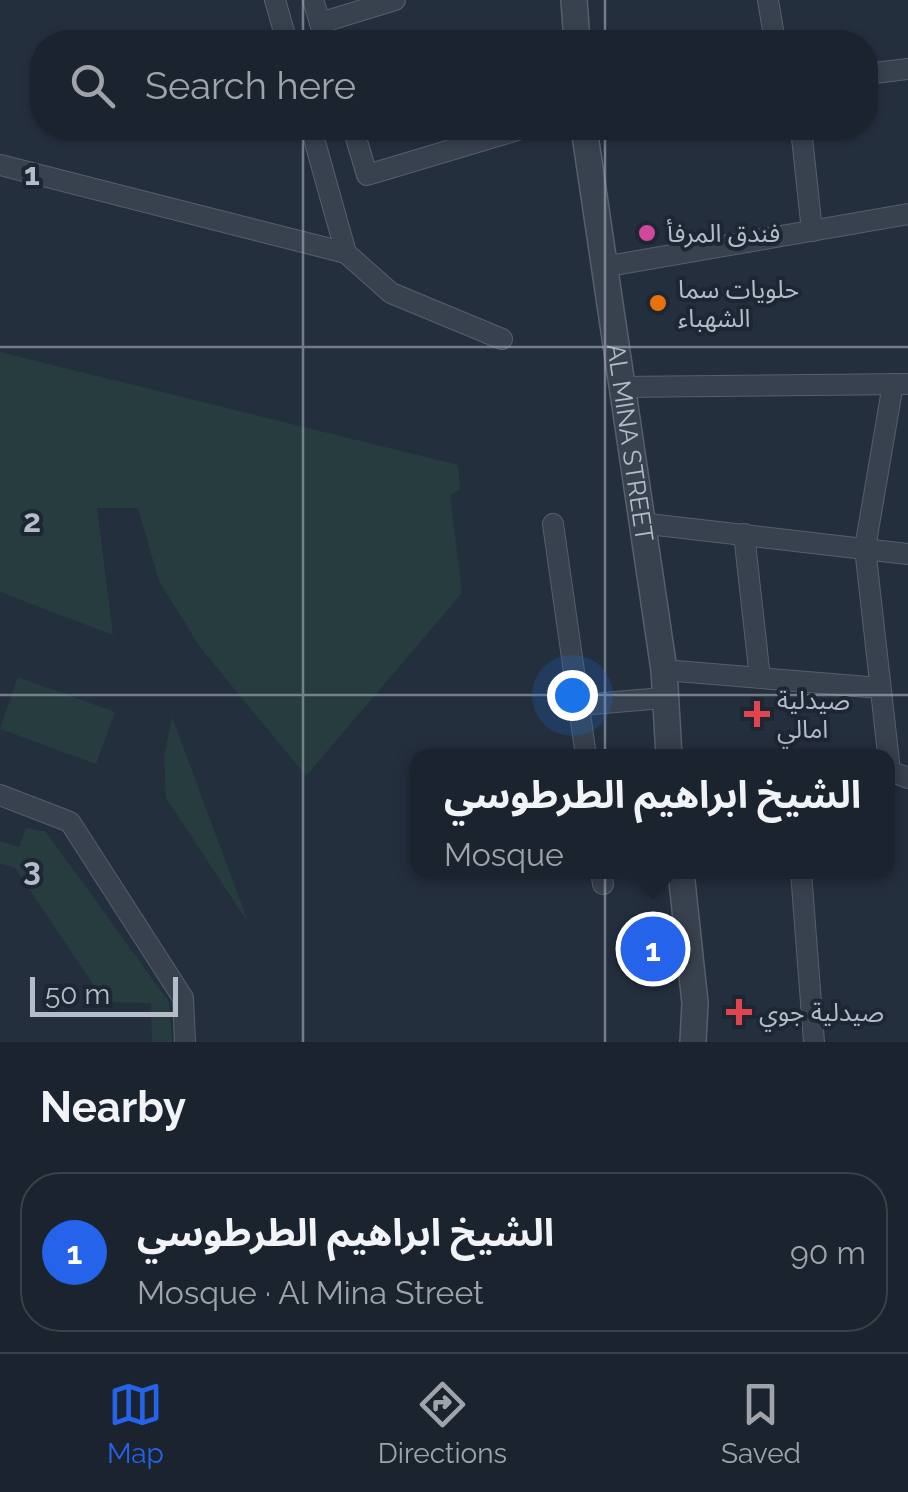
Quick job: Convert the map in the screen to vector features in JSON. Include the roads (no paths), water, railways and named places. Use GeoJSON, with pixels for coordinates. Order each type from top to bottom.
{"type":"FeatureCollection","features":[{"type":"Feature","properties":{"kind":"street"},"geometry":{"type":"LineString","coordinates":[[275,0],[284,30]]}},
{"type":"Feature","properties":{"kind":"street"},"geometry":{"type":"LineString","coordinates":[[314,0],[322,30]]}},
{"type":"Feature","properties":{"kind":"street"},"geometry":{"type":"LineString","coordinates":[[330,30],[395,0]]}},
{"type":"Feature","properties":{"kind":"street"},"geometry":{"type":"LineString","coordinates":[[574,0],[576,30]]}},
{"type":"Feature","properties":{"kind":"street"},"geometry":{"type":"LineString","coordinates":[[768,0],[773,30]]}},
{"type":"Feature","properties":{"kind":"street"},"geometry":{"type":"LineString","coordinates":[[878,73],[908,69]]}},
{"type":"Feature","properties":{"kind":"street"},"geometry":{"type":"LineString","coordinates":[[314,140],[346,253]]}},
{"type":"Feature","properties":{"kind":"street"},"geometry":{"type":"LineString","coordinates":[[356,140],[367,174],[483,140]]}},
{"type":"Feature","properties":{"kind":"street","name":"AL MINA STREET"},"geometry":{"type":"LineString","coordinates":[[586,140],[664,670],[668,749]]}},
{"type":"Feature","properties":{"kind":"street"},"geometry":{"type":"LineString","coordinates":[[802,140],[812,231]]}},
{"type":"Feature","properties":{"kind":"street"},"geometry":{"type":"LineString","coordinates":[[0,165],[346,253],[391,294],[502,339]]}},
{"type":"Feature","properties":{"kind":"street"},"geometry":{"type":"LineString","coordinates":[[603,267],[908,214]]}},
{"type":"Feature","properties":{"kind":"street"},"geometry":{"type":"LineString","coordinates":[[620,387],[901,384],[865,548],[887,749]]}},
{"type":"Feature","properties":{"kind":"street"},"geometry":{"type":"LineString","coordinates":[[640,522],[908,554]]}},
{"type":"Feature","properties":{"kind":"street"},"geometry":{"type":"LineString","coordinates":[[552,524],[585,749]]}},
{"type":"Feature","properties":{"kind":"street"},"geometry":{"type":"LineString","coordinates":[[744,534],[760,678]]}},
{"type":"Feature","properties":{"kind":"street"},"geometry":{"type":"LineString","coordinates":[[664,670],[880,688]]}},
{"type":"Feature","properties":{"kind":"street"},"geometry":{"type":"LineString","coordinates":[[580,705],[663,698]]}},
{"type":"Feature","properties":{"kind":"street"},"geometry":{"type":"LineString","coordinates":[[0,795],[70,822],[183,998],[185,1042]]}},
{"type":"Feature","properties":{"kind":"street"},"geometry":{"type":"LineString","coordinates":[[689,879],[696,1004],[693,1042]]}},
{"type":"Feature","properties":{"kind":"street"},"geometry":{"type":"LineString","coordinates":[[802,879],[814,1042]]}},
{"type":"Feature","properties":{"kind":"street"},"geometry":{"type":"LineString","coordinates":[[696,1004],[710,1042]]}},
{"type":"Feature","properties":{"kind":"place","name":"فندق المرفأ"},"geometry":{"type":"Point","coordinates":[647,233]}},
{"type":"Feature","properties":{"kind":"place","name":"حلويات سما الشهباء"},"geometry":{"type":"Point","coordinates":[658,303]}},
{"type":"Feature","properties":{"kind":"place","name":"صيدلية امالي"},"geometry":{"type":"Point","coordinates":[757,714]}},
{"type":"Feature","properties":{"kind":"place","name":"الشيخ ابراهيم الطرطوسي"},"geometry":{"type":"Point","coordinates":[653,949]}},
{"type":"Feature","properties":{"kind":"place","name":"صيدلية جوي"},"geometry":{"type":"Point","coordinates":[739,1012]}}]}
